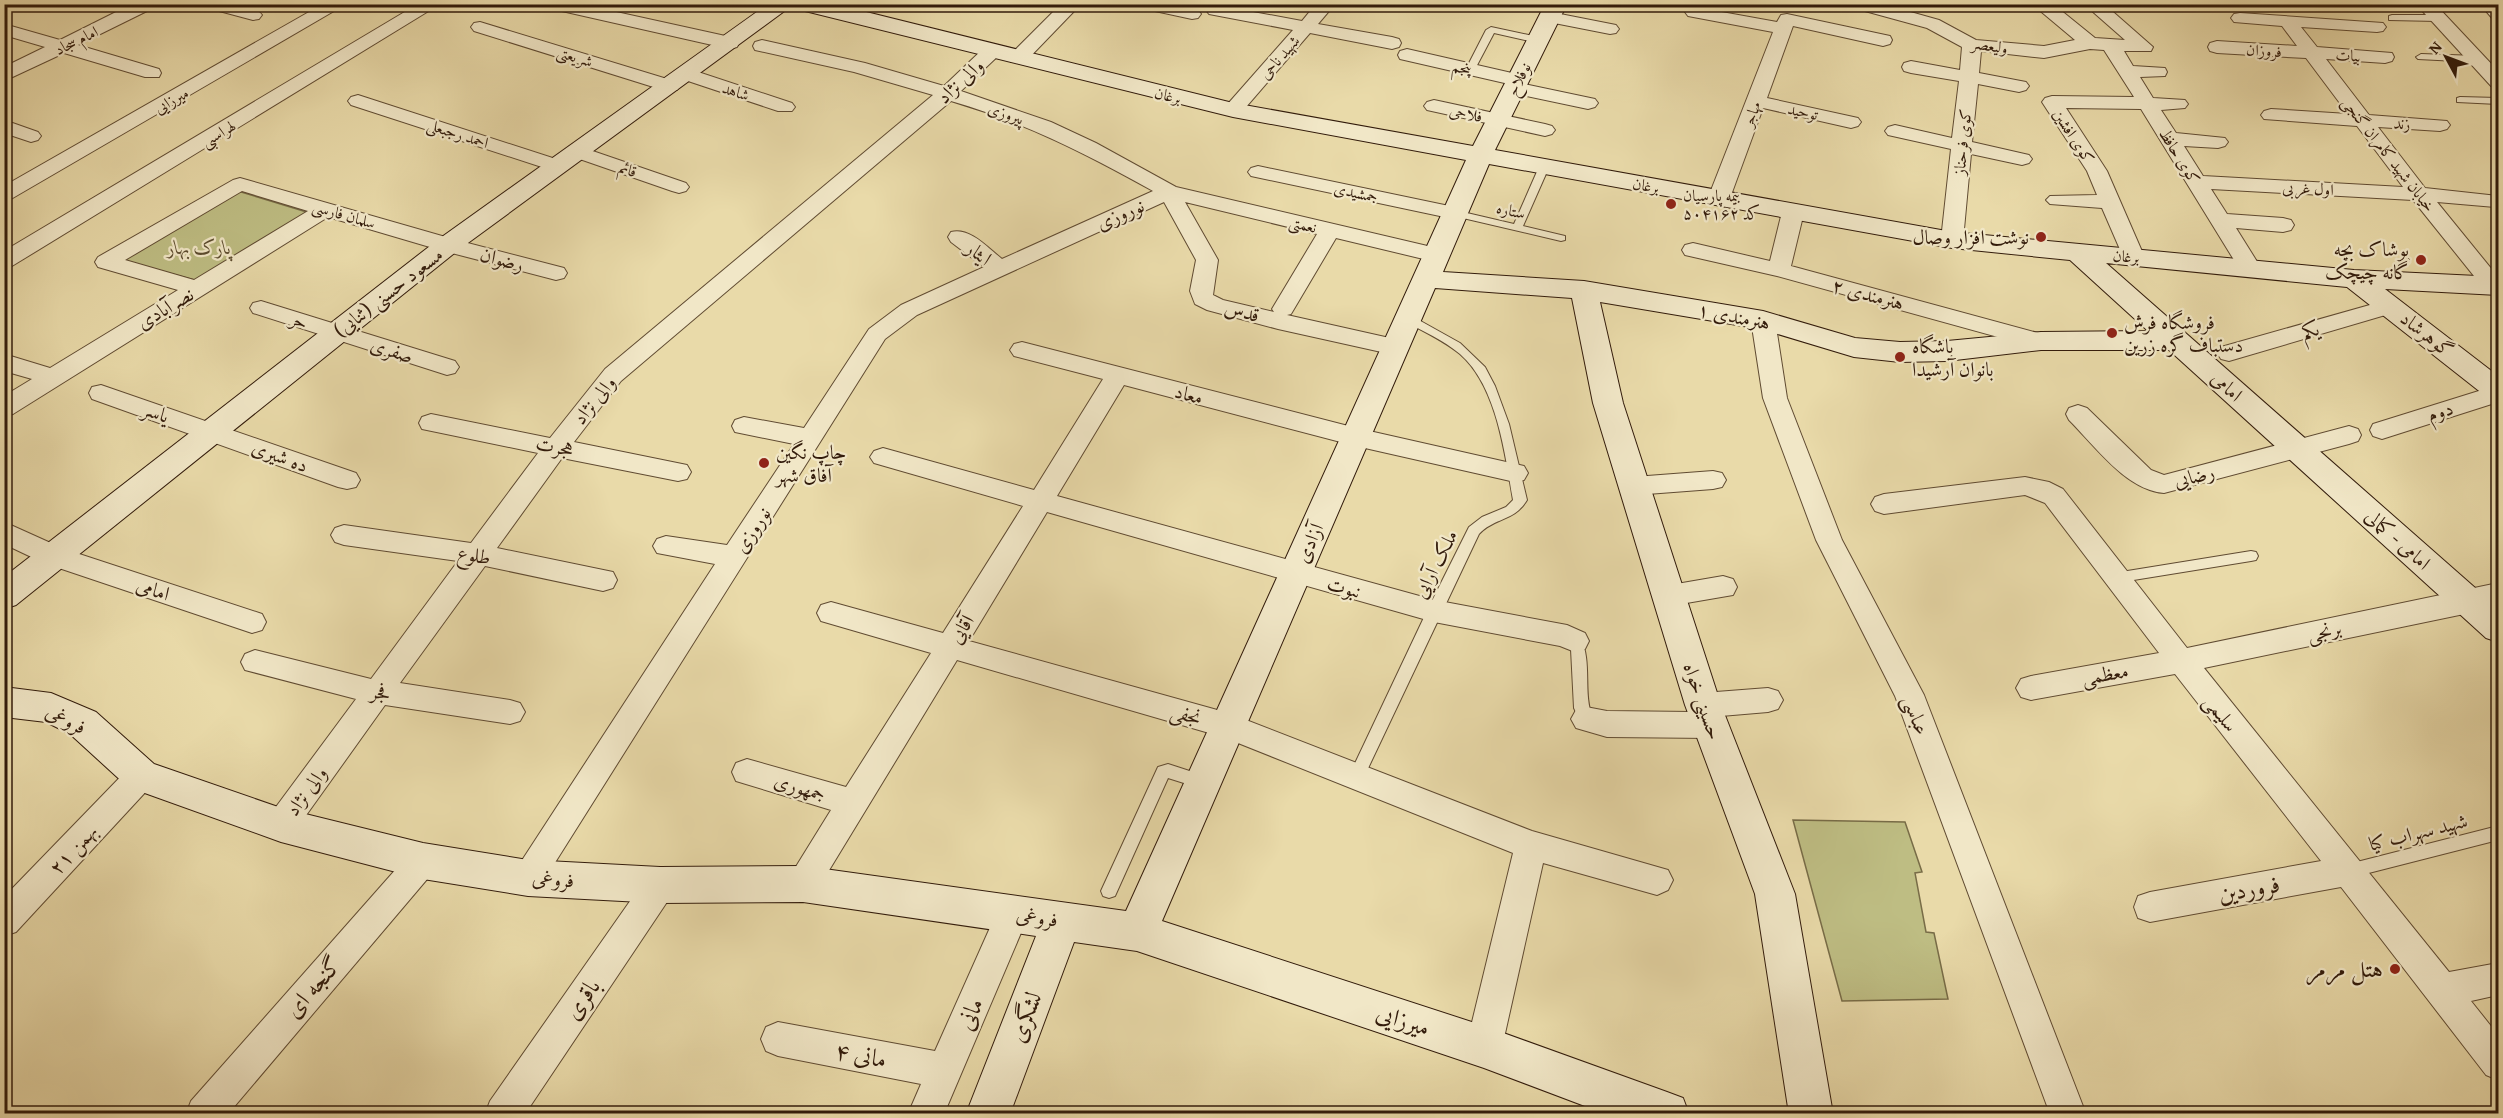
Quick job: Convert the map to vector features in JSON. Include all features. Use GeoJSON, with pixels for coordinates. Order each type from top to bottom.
{"type":"FeatureCollection","features":[{"type":"Feature","properties":{"kind":"street","name":"امام سجاد"},"geometry":{"type":"LineString","coordinates":[[4,75],[147,4]]}},
{"type":"Feature","properties":{"kind":"street"},"geometry":{"type":"LineString","coordinates":[[214,4],[253,15]]}},
{"type":"Feature","properties":{"kind":"street","name":"میرزایی"},"geometry":{"type":"LineString","coordinates":[[4,195],[338,4]]}},
{"type":"Feature","properties":{"kind":"street","name":"لهراسبی"},"geometry":{"type":"LineString","coordinates":[[4,261],[430,4]]}},
{"type":"Feature","properties":{"kind":"street"},"geometry":{"type":"LineString","coordinates":[[553,4],[730,43]]}},
{"type":"Feature","properties":{"kind":"street","name":"مسعود حسنی (ثنایی)"},"geometry":{"type":"LineString","coordinates":[[4,596],[448,245],[783,4]]}},
{"type":"Feature","properties":{"kind":"street","name":"برغان"},"geometry":{"type":"LineString","coordinates":[[805,4],[991,52],[1233,110],[1952,240],[2354,279],[2497,287]]}},
{"type":"Feature","properties":{"kind":"street"},"geometry":{"type":"LineString","coordinates":[[1017,58],[1072,4]]}},
{"type":"Feature","properties":{"kind":"street"},"geometry":{"type":"LineString","coordinates":[[1147,4],[1192,14]]}},
{"type":"Feature","properties":{"kind":"street","name":"شهید ناحی"},"geometry":{"type":"LineString","coordinates":[[1233,110],[1326,4]]}},
{"type":"Feature","properties":{"kind":"street","name":"ولیعصر"},"geometry":{"type":"LineString","coordinates":[[1860,4],[1933,24],[1972,45],[2044,52],[2100,43],[2144,47],[2094,4]]}},
{"type":"Feature","properties":{"kind":"street"},"geometry":{"type":"LineString","coordinates":[[1933,24],[1935,4]]}},
{"type":"Feature","properties":{"kind":"street"},"geometry":{"type":"LineString","coordinates":[[2041,4],[2100,43]]}},
{"type":"Feature","properties":{"kind":"street"},"geometry":{"type":"LineString","coordinates":[[2489,4],[2499,14]]}},
{"type":"Feature","properties":{"kind":"street","name":"پنجم"},"geometry":{"type":"LineString","coordinates":[[1215,10],[1306,27],[1400,49],[1588,103]]}},
{"type":"Feature","properties":{"kind":"street"},"geometry":{"type":"LineString","coordinates":[[1553,11],[1610,29]]}},
{"type":"Feature","properties":{"kind":"street","name":"نوفلاح"},"geometry":{"type":"LineString","coordinates":[[1481,154],[1553,11]]}},
{"type":"Feature","properties":{"kind":"street"},"geometry":{"type":"LineString","coordinates":[[2432,11],[2499,82]]}},
{"type":"Feature","properties":{"kind":"street"},"geometry":{"type":"LineString","coordinates":[[1694,12],[1783,29],[1787,20],[1883,40]]}},
{"type":"Feature","properties":{"kind":"street"},"geometry":{"type":"LineString","coordinates":[[2240,18],[2292,13],[2309,22],[2385,22]]}},
{"type":"Feature","properties":{"kind":"street","name":"خیابان شهید کامران گنجی"},"geometry":{"type":"LineString","coordinates":[[2292,13],[2311,53],[2419,194],[2497,287]]}},
{"type":"Feature","properties":{"kind":"street","name":"شریعتی"},"geometry":{"type":"LineString","coordinates":[[480,27],[678,80]]}},
{"type":"Feature","properties":{"kind":"street"},"geometry":{"type":"LineString","coordinates":[[4,29],[152,73]]}},
{"type":"Feature","properties":{"kind":"street","name":"مهاجر"},"geometry":{"type":"LineString","coordinates":[[1719,198],[1783,29]]}},
{"type":"Feature","properties":{"kind":"street","name":"کوی حافظ"},"geometry":{"type":"LineString","coordinates":[[2100,43],[2127,71],[2250,268]]}},
{"type":"Feature","properties":{"kind":"street","name":"کوی فرحناز"},"geometry":{"type":"LineString","coordinates":[[1952,240],[1972,45]]}},
{"type":"Feature","properties":{"kind":"street","name":"پیروزی"},"geometry":{"type":"LineString","coordinates":[[762,46],[858,68],[993,107],[1053,130],[1089,147],[1169,192]]}},
{"type":"Feature","properties":{"kind":"street","name":"فروزان"},"geometry":{"type":"LineString","coordinates":[[2217,47],[2311,53]]}},
{"type":"Feature","properties":{"kind":"street","name":"والی نژاد"},"geometry":{"type":"LineString","coordinates":[[281,825],[556,447],[613,375],[947,94],[991,52]]}},
{"type":"Feature","properties":{"kind":"street","name":"بیات"},"geometry":{"type":"LineString","coordinates":[[2311,53],[2385,57]]}},
{"type":"Feature","properties":{"kind":"street"},"geometry":{"type":"LineString","coordinates":[[1911,67],[2019,86]]}},
{"type":"Feature","properties":{"kind":"street"},"geometry":{"type":"LineString","coordinates":[[2127,71],[2158,72]]}},
{"type":"Feature","properties":{"kind":"street","name":"شاهد"},"geometry":{"type":"LineString","coordinates":[[678,80],[785,107]]}},
{"type":"Feature","properties":{"kind":"street","name":"احمد رجبعلی"},"geometry":{"type":"LineString","coordinates":[[358,100],[568,159]]}},
{"type":"Feature","properties":{"kind":"street","name":"توحید"},"geometry":{"type":"LineString","coordinates":[[1756,101],[1851,122]]}},
{"type":"Feature","properties":{"kind":"street","name":"کوی افشین"},"geometry":{"type":"LineString","coordinates":[[2133,256],[2097,171],[2052,102],[2147,103]]}},
{"type":"Feature","properties":{"kind":"street"},"geometry":{"type":"LineString","coordinates":[[2147,103],[2178,104]]}},
{"type":"Feature","properties":{"kind":"street","name":"فلاحی"},"geometry":{"type":"LineString","coordinates":[[1434,106],[1545,130]]}},
{"type":"Feature","properties":{"kind":"street","name":"زند"},"geometry":{"type":"LineString","coordinates":[[2271,115],[2440,125]]}},
{"type":"Feature","properties":{"kind":"street"},"geometry":{"type":"LineString","coordinates":[[4,126],[31,136]]}},
{"type":"Feature","properties":{"kind":"street"},"geometry":{"type":"LineString","coordinates":[[1895,131],[2022,159]]}},
{"type":"Feature","properties":{"kind":"street"},"geometry":{"type":"LineString","coordinates":[[2169,139],[2218,142]]}},
{"type":"Feature","properties":{"kind":"street","name":"آزادی"},"geometry":{"type":"LineString","coordinates":[[1137,932],[1481,154]]}},
{"type":"Feature","properties":{"kind":"street","name":"قائم"},"geometry":{"type":"LineString","coordinates":[[568,159],[679,187]]}},
{"type":"Feature","properties":{"kind":"street","name":"جمشیدی"},"geometry":{"type":"LineString","coordinates":[[1258,172],[1454,213]]}},
{"type":"Feature","properties":{"kind":"street","name":"اول غربی"},"geometry":{"type":"LineString","coordinates":[[2196,182],[2419,194],[2495,201]]}},
{"type":"Feature","properties":{"kind":"street","name":"سلمان فارسی"},"geometry":{"type":"LineString","coordinates":[[197,288],[106,262],[240,184],[448,245]]}},
{"type":"Feature","properties":{"kind":"street","name":"نعمتی"},"geometry":{"type":"LineString","coordinates":[[1169,192],[1330,230],[1431,267]]}},
{"type":"Feature","properties":{"kind":"street","name":"نوروزی"},"geometry":{"type":"LineString","coordinates":[[528,878],[877,334],[909,310],[1169,192]]}},
{"type":"Feature","properties":{"kind":"street","name":"قدس"},"geometry":{"type":"LineString","coordinates":[[1169,192],[1207,260],[1201,291],[1203,299],[1278,321],[1395,347]]}},
{"type":"Feature","properties":{"kind":"street"},"geometry":{"type":"LineString","coordinates":[[2057,200],[2110,202]]}},
{"type":"Feature","properties":{"kind":"street","name":"نصرآبادی"},"geometry":{"type":"LineString","coordinates":[[4,408],[326,209]]}},
{"type":"Feature","properties":{"kind":"street"},"geometry":{"type":"LineString","coordinates":[[1779,270],[1792,212]]}},
{"type":"Feature","properties":{"kind":"street"},"geometry":{"type":"LineString","coordinates":[[2220,220],[2283,225]]}},
{"type":"Feature","properties":{"kind":"street"},"geometry":{"type":"LineString","coordinates":[[1283,309],[1330,230]]}},
{"type":"Feature","properties":{"kind":"street","name":"ایثار"},"geometry":{"type":"LineString","coordinates":[[958,237],[999,268]]}},
{"type":"Feature","properties":{"kind":"street","name":"رضوان"},"geometry":{"type":"LineString","coordinates":[[448,245],[556,273]]}},
{"type":"Feature","properties":{"kind":"street","name":"هنرمندی ۲"},"geometry":{"type":"LineString","coordinates":[[1693,250],[1779,270],[2041,341]]}},
{"type":"Feature","properties":{"kind":"street","name":"امامی"},"geometry":{"type":"LineString","coordinates":[[2076,251],[2298,449]]}},
{"type":"Feature","properties":{"kind":"street","name":"هنرمندی ۱"},"geometry":{"type":"LineString","coordinates":[[1431,267],[1763,320],[1854,347],[1899,352],[1947,351],[2041,341],[2175,340]]}},
{"type":"Feature","properties":{"kind":"street","name":"گوهرشاد"},"geometry":{"type":"LineString","coordinates":[[2354,279],[2499,392]]}},
{"type":"Feature","properties":{"kind":"street","name":"حسینی خواه"},"geometry":{"type":"LineString","coordinates":[[1584,290],[1608,403],[1634,486],[1707,715],[1775,894],[1811,1113]]}},
{"type":"Feature","properties":{"kind":"street","name":"یکم"},"geometry":{"type":"LineString","coordinates":[[2229,353],[2391,306]]}},
{"type":"Feature","properties":{"kind":"street","name":"حر"},"geometry":{"type":"LineString","coordinates":[[261,308],[337,332]]}},
{"type":"Feature","properties":{"kind":"street","name":"عباسی"},"geometry":{"type":"LineString","coordinates":[[1763,320],[1775,398],[1829,540],[1909,695],[2068,1113]]}},
{"type":"Feature","properties":{"kind":"street","name":"صفری"},"geometry":{"type":"LineString","coordinates":[[337,332],[447,367]]}},
{"type":"Feature","properties":{"kind":"street","name":"معاد"},"geometry":{"type":"LineString","coordinates":[[1022,350],[1356,437],[1515,473]]}},
{"type":"Feature","properties":{"kind":"street"},"geometry":{"type":"LineString","coordinates":[[4,363],[51,377]]}},
{"type":"Feature","properties":{"kind":"street","name":"آقایی"},"geometry":{"type":"LineString","coordinates":[[803,884],[1118,375]]}},
{"type":"Feature","properties":{"kind":"street","name":"دوم"},"geometry":{"type":"LineString","coordinates":[[2382,430],[2499,392]]}},
{"type":"Feature","properties":{"kind":"street","name":"یاسر"},"geometry":{"type":"LineString","coordinates":[[101,393],[212,432]]}},
{"type":"Feature","properties":{"kind":"street","name":"رضایی"},"geometry":{"type":"LineString","coordinates":[[2078,414],[2142,477],[2154,483],[2164,484],[2298,449]]}},
{"type":"Feature","properties":{"kind":"street","name":"هجرت"},"geometry":{"type":"LineString","coordinates":[[431,423],[678,472]]}},
{"type":"Feature","properties":{"kind":"street"},"geometry":{"type":"LineString","coordinates":[[744,426],[812,438]]}},
{"type":"Feature","properties":{"kind":"street","name":"ده شیری"},"geometry":{"type":"LineString","coordinates":[[212,432],[347,480]]}},
{"type":"Feature","properties":{"kind":"street"},"geometry":{"type":"LineString","coordinates":[[2298,449],[2349,435]]}},
{"type":"Feature","properties":{"kind":"street","name":"امامی - کمالی"},"geometry":{"type":"LineString","coordinates":[[2298,449],[2484,598],[2499,628]]}},
{"type":"Feature","properties":{"kind":"street","name":"نبوت"},"geometry":{"type":"LineString","coordinates":[[883,457],[1434,611],[1567,636],[1575,641]]}},
{"type":"Feature","properties":{"kind":"street"},"geometry":{"type":"LineString","coordinates":[[1634,486],[1713,480]]}},
{"type":"Feature","properties":{"kind":"street","name":"سلیمی"},"geometry":{"type":"LineString","coordinates":[[1884,504],[2025,486],[2040,489],[2054,496],[2180,661],[2349,871],[2499,1064]]}},
{"type":"Feature","properties":{"kind":"street","name":"امامی"},"geometry":{"type":"LineString","coordinates":[[4,532],[54,556],[252,622]]}},
{"type":"Feature","properties":{"kind":"street","name":"طلوع"},"geometry":{"type":"LineString","coordinates":[[344,535],[478,554],[603,580]]}},
{"type":"Feature","properties":{"kind":"street"},"geometry":{"type":"LineString","coordinates":[[666,546],[735,557]]}},
{"type":"Feature","properties":{"kind":"street"},"geometry":{"type":"LineString","coordinates":[[1669,595],[1723,587]]}},
{"type":"Feature","properties":{"kind":"street","name":"برنجی"},"geometry":{"type":"LineString","coordinates":[[2180,661],[2484,598]]}},
{"type":"Feature","properties":{"kind":"street","name":"نجفی"},"geometry":{"type":"LineString","coordinates":[[831,613],[1228,726],[1531,845],[1657,880]]}},
{"type":"Feature","properties":{"kind":"street","name":"معظمی"},"geometry":{"type":"LineString","coordinates":[[2031,688],[2180,661]]}},
{"type":"Feature","properties":{"kind":"street","name":"فجر"},"geometry":{"type":"LineString","coordinates":[[255,662],[376,692],[510,712]]}},
{"type":"Feature","properties":{"kind":"street","name":"نبوت"},"geometry":{"type":"LineString","coordinates":[[1586,719],[1607,724],[1707,715],[1768,700]]}},
{"type":"Feature","properties":{"kind":"street","name":"فروغی"},"geometry":{"type":"LineString","coordinates":[[4,702],[51,708],[83,723],[141,776],[281,825],[423,861],[528,878],[660,885],[803,884],[1137,932]]}},
{"type":"Feature","properties":{"kind":"street","name":"جمهوری"},"geometry":{"type":"LineString","coordinates":[[747,772],[853,803]]}},
{"type":"Feature","properties":{"kind":"street","name":"۲۱ بهمن"},"geometry":{"type":"LineString","coordinates":[[4,921],[141,776]]}},
{"type":"Feature","properties":{"kind":"street"},"geometry":{"type":"LineString","coordinates":[[1484,1047],[1531,845]]}},
{"type":"Feature","properties":{"kind":"street","name":"گنجه ای"},"geometry":{"type":"LineString","coordinates":[[204,1113],[423,861]]}},
{"type":"Feature","properties":{"kind":"street","name":"فروردین"},"geometry":{"type":"LineString","coordinates":[[2150,907],[2349,871]]}},
{"type":"Feature","properties":{"kind":"street","name":"باقری"},"geometry":{"type":"LineString","coordinates":[[503,1113],[660,885]]}},
{"type":"Feature","properties":{"kind":"street","name":"مانی"},"geometry":{"type":"LineString","coordinates":[[926,1113],[1013,914]]}},
{"type":"Feature","properties":{"kind":"street","name":"لشگری"},"geometry":{"type":"LineString","coordinates":[[988,1113],[1062,921]]}},
{"type":"Feature","properties":{"kind":"street","name":"میرزایی"},"geometry":{"type":"LineString","coordinates":[[1137,932],[1484,1047],[1667,1113]]}},
{"type":"Feature","properties":{"kind":"street"},"geometry":{"type":"LineString","coordinates":[[2443,990],[2499,979]]}},
{"type":"Feature","properties":{"kind":"street","name":"مانی ۴"},"geometry":{"type":"LineString","coordinates":[[778,1039],[945,1071]]}},
{"type":"Feature","properties":{"kind":"lane"},"geometry":{"type":"LineString","coordinates":[[2385,22],[2432,11]]}},
{"type":"Feature","properties":{"kind":"lane"},"geometry":{"type":"LineString","coordinates":[[1472,69],[1491,30],[1538,40]]}},
{"type":"Feature","properties":{"kind":"lane"},"geometry":{"type":"LineString","coordinates":[[2421,57],[2476,59]]}},
{"type":"Feature","properties":{"kind":"lane"},"geometry":{"type":"LineString","coordinates":[[2460,100],[2499,100]]}},
{"type":"Feature","properties":{"kind":"lane"},"geometry":{"type":"LineString","coordinates":[[1517,228],[1544,167]]}},
{"type":"Feature","properties":{"kind":"lane","name":"ستاره"},"geometry":{"type":"LineString","coordinates":[[1454,213],[1561,238]]}},
{"type":"Feature","properties":{"kind":"lane","name":"ملک آرایی"},"geometry":{"type":"LineString","coordinates":[[1357,776],[1434,611],[1480,524],[1492,516],[1509,513],[1517,507],[1520,500],[1494,393],[1473,360],[1457,346],[1408,318]]}},
{"type":"Feature","properties":{"kind":"lane"},"geometry":{"type":"LineString","coordinates":[[2115,578],[2251,556]]}},
{"type":"Feature","properties":{"kind":"lane","name":"نبوت"},"geometry":{"type":"LineString","coordinates":[[1575,641],[1578,649],[1581,708],[1586,719]]}},
{"type":"Feature","properties":{"kind":"lane"},"geometry":{"type":"LineString","coordinates":[[1109,891],[1163,772],[1168,771],[1203,782]]}},
{"type":"Feature","properties":{"kind":"lane","name":"شهید سهراب کیا"},"geometry":{"type":"LineString","coordinates":[[2349,871],[2499,833]]}},
{"type":"Feature","properties":{"kind":"green space","name":"پارک‌ بهار"},"geometry":{"type":"Polygon","coordinates":[[[238,191],[310,213],[198,281],[121,260],[238,191]]]}},
{"type":"Feature","properties":{"kind":"green space"},"geometry":{"type":"Polygon","coordinates":[[[1793,820],[1905,822],[1922,872],[1915,873],[1926,932],[1934,933],[1948,999],[1842,1001],[1793,820]]]}},
{"type":"Feature","properties":{"kind":"place","name":"بیمه پارسیان کد ۵۰۴۱۶۲"},"geometry":{"type":"Point","coordinates":[1671,204]}},
{"type":"Feature","properties":{"kind":"place","name":"نوشت افزار وصال"},"geometry":{"type":"Point","coordinates":[2041,237]}},
{"type":"Feature","properties":{"kind":"place","name":"پوشاک بچه گانه چیچک"},"geometry":{"type":"Point","coordinates":[2421,260]}},
{"type":"Feature","properties":{"kind":"place","name":"فروشگاه فرش دستباف گره زرین"},"geometry":{"type":"Point","coordinates":[2112,333]}},
{"type":"Feature","properties":{"kind":"place","name":"باشگاه بانوان آرشیدا"},"geometry":{"type":"Point","coordinates":[1900,357]}},
{"type":"Feature","properties":{"kind":"place","name":"چاپ نگین آفاق شهر"},"geometry":{"type":"Point","coordinates":[764,463]}},
{"type":"Feature","properties":{"kind":"place","name":"هتل مرمر"},"geometry":{"type":"Point","coordinates":[2395,969]}}]}
